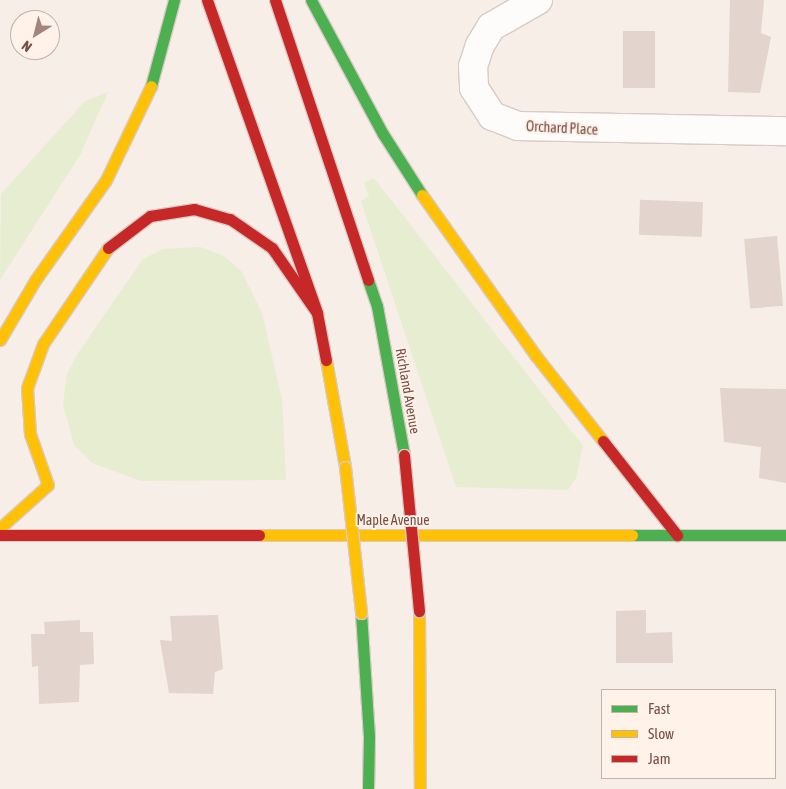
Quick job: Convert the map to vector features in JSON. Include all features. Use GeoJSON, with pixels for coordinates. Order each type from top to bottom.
{"type":"FeatureCollection","features":[{"type":"Feature","properties":{"kind":"main road"},"geometry":{"type":"LineString","coordinates":[[0,340],[36,279],[106,180],[151,87],[174,0]]}},
{"type":"Feature","properties":{"kind":"main road"},"geometry":{"type":"LineString","coordinates":[[208,0],[317,313],[345,467],[361,613],[369,738],[368,789]]}},
{"type":"Feature","properties":{"kind":"main road","name":"Richland Avenue"},"geometry":{"type":"LineString","coordinates":[[275,0],[377,306],[404,455],[419,611],[420,789]]}},
{"type":"Feature","properties":{"kind":"main road"},"geometry":{"type":"LineString","coordinates":[[312,2],[383,134],[437,219],[536,356],[677,535]]}},
{"type":"Feature","properties":{"kind":"main road"},"geometry":{"type":"LineString","coordinates":[[0,528],[48,485],[30,434],[27,388],[43,344],[112,242],[150,216],[194,209],[230,219],[272,248],[317,313]]}},
{"type":"Feature","properties":{"kind":"main road","name":"Maple Avenue"},"geometry":{"type":"LineString","coordinates":[[0,535],[786,536]]}},
{"type":"Feature","properties":{"kind":"street","name":"Orchard Place"},"geometry":{"type":"LineString","coordinates":[[538,0],[491,27],[480,45],[473,66],[474,88],[492,116],[527,127],[786,131]]}},
{"type":"Feature","properties":{"kind":"green space"},"geometry":{"type":"Polygon","coordinates":[[[108,92],[80,155],[0,280],[1,194],[85,101],[108,92]]]}},
{"type":"Feature","properties":{"kind":"green space"},"geometry":{"type":"Polygon","coordinates":[[[374,178],[583,446],[576,478],[568,490],[456,487],[361,201],[369,196],[364,183],[374,178]]]}},
{"type":"Feature","properties":{"kind":"green space"},"geometry":{"type":"Polygon","coordinates":[[[200,247],[224,256],[242,272],[262,313],[282,399],[286,480],[141,481],[92,463],[74,445],[63,404],[67,374],[78,353],[143,259],[163,249],[200,247]]]}},
{"type":"Feature","properties":{"kind":"building"},"geometry":{"type":"Polygon","coordinates":[[[730,0],[764,0],[761,33],[771,37],[760,93],[728,92],[730,0]]]}},
{"type":"Feature","properties":{"kind":"building"},"geometry":{"type":"Polygon","coordinates":[[[623,31],[655,31],[655,88],[623,88],[623,31]]]}},
{"type":"Feature","properties":{"kind":"building"},"geometry":{"type":"Polygon","coordinates":[[[640,200],[703,202],[702,237],[639,235],[640,200]]]}},
{"type":"Feature","properties":{"kind":"building"},"geometry":{"type":"Polygon","coordinates":[[[777,236],[783,306],[750,309],[744,239],[777,236]]]}},
{"type":"Feature","properties":{"kind":"building"},"geometry":{"type":"Polygon","coordinates":[[[720,388],[786,389],[786,483],[759,478],[761,447],[724,442],[720,388]]]}},
{"type":"Feature","properties":{"kind":"building"},"geometry":{"type":"Polygon","coordinates":[[[646,610],[646,633],[672,632],[673,663],[616,663],[616,611],[646,610]]]}},
{"type":"Feature","properties":{"kind":"building"},"geometry":{"type":"Polygon","coordinates":[[[218,615],[223,669],[215,672],[213,694],[169,693],[160,640],[172,641],[170,616],[218,615]]]}},
{"type":"Feature","properties":{"kind":"building"},"geometry":{"type":"Polygon","coordinates":[[[80,620],[80,632],[93,632],[94,664],[80,665],[79,702],[39,704],[38,666],[32,667],[31,634],[45,634],[44,622],[80,620]]]}},
{"type":"Feature","properties":{"kind":"traffic: fast"},"geometry":{"type":"LineString","coordinates":[[151,86],[174,0]]}},
{"type":"Feature","properties":{"kind":"traffic: fast"},"geometry":{"type":"LineString","coordinates":[[311,0],[383,134],[422,195]]}},
{"type":"Feature","properties":{"kind":"traffic: fast"},"geometry":{"type":"LineString","coordinates":[[368,280],[377,306],[404,455]]}},
{"type":"Feature","properties":{"kind":"traffic: fast"},"geometry":{"type":"LineString","coordinates":[[632,535],[786,535]]}},
{"type":"Feature","properties":{"kind":"traffic: fast"},"geometry":{"type":"LineString","coordinates":[[361,613],[369,737],[368,789]]}},
{"type":"Feature","properties":{"kind":"traffic: slow"},"geometry":{"type":"LineString","coordinates":[[0,340],[36,279],[106,180],[151,86]]}},
{"type":"Feature","properties":{"kind":"traffic: slow"},"geometry":{"type":"LineString","coordinates":[[422,195],[536,356],[603,441]]}},
{"type":"Feature","properties":{"kind":"traffic: slow"},"geometry":{"type":"LineString","coordinates":[[0,528],[48,485],[30,434],[27,388],[43,344],[108,248]]}},
{"type":"Feature","properties":{"kind":"traffic: slow"},"geometry":{"type":"LineString","coordinates":[[326,360],[345,467]]}},
{"type":"Feature","properties":{"kind":"traffic: slow"},"geometry":{"type":"LineString","coordinates":[[345,467],[361,613]]}},
{"type":"Feature","properties":{"kind":"traffic: slow"},"geometry":{"type":"LineString","coordinates":[[259,535],[632,535]]}},
{"type":"Feature","properties":{"kind":"traffic: slow"},"geometry":{"type":"LineString","coordinates":[[419,611],[420,789]]}},
{"type":"Feature","properties":{"kind":"traffic: jam"},"geometry":{"type":"LineString","coordinates":[[207,0],[317,313],[326,360]]}},
{"type":"Feature","properties":{"kind":"traffic: jam"},"geometry":{"type":"LineString","coordinates":[[275,0],[368,280]]}},
{"type":"Feature","properties":{"kind":"traffic: jam"},"geometry":{"type":"LineString","coordinates":[[108,248],[150,216],[194,209],[230,219],[272,248],[317,313]]}},
{"type":"Feature","properties":{"kind":"traffic: jam"},"geometry":{"type":"LineString","coordinates":[[603,441],[677,535]]}},
{"type":"Feature","properties":{"kind":"traffic: jam"},"geometry":{"type":"LineString","coordinates":[[404,455],[419,611]]}},
{"type":"Feature","properties":{"kind":"traffic: jam"},"geometry":{"type":"LineString","coordinates":[[0,535],[259,535]]}}]}
